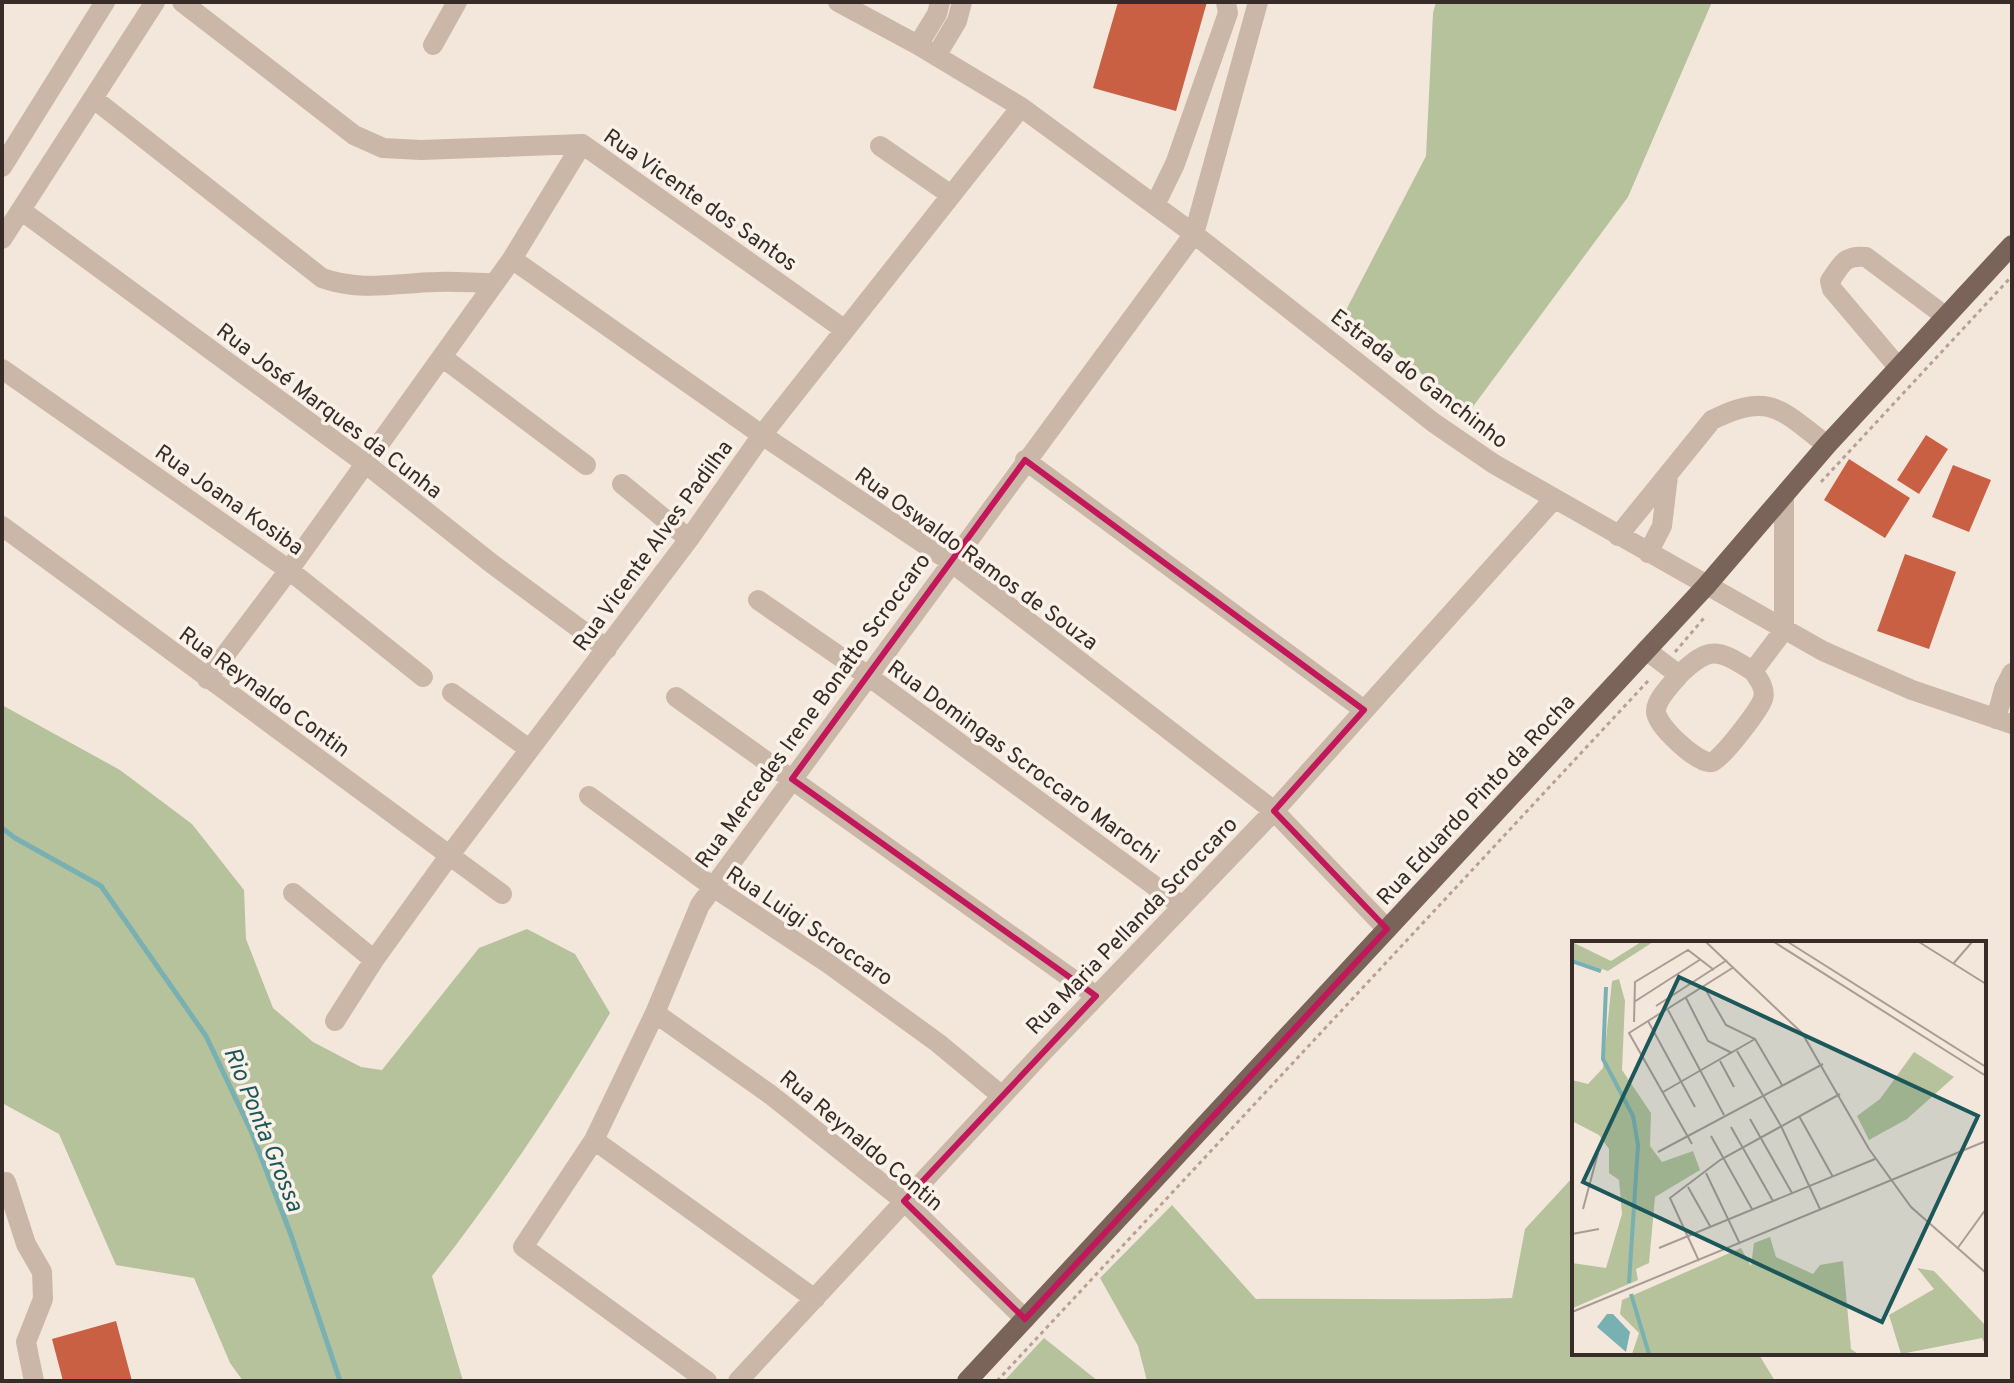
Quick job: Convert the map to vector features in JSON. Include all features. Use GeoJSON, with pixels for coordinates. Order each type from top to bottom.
{"type":"FeatureCollection","features":[{"type":"Feature","properties":{"kind":"main road","name":"Rua Eduardo Pinto da Rocha"},"geometry":{"type":"LineString","coordinates":[[967,1381],[1706,586],[1827,445],[2012,245]]}},
{"type":"Feature","properties":{"kind":"street"},"geometry":{"type":"LineString","coordinates":[[2,167],[105,2]]}},
{"type":"Feature","properties":{"kind":"street"},"geometry":{"type":"LineString","coordinates":[[2,239],[155,2]]}},
{"type":"Feature","properties":{"kind":"street","name":"Rua Vicente dos Santos"},"geometry":{"type":"LineString","coordinates":[[182,2],[354,135],[383,148],[421,150],[582,144],[845,330]]}},
{"type":"Feature","properties":{"kind":"street"},"geometry":{"type":"LineString","coordinates":[[433,45],[457,2]]}},
{"type":"Feature","properties":{"kind":"street","name":"Estrada do Ganchinho"},"geometry":{"type":"LineString","coordinates":[[838,2],[918,45],[1021,107],[1194,234],[1434,423],[1494,464],[1784,630],[1874,674],[1951,705],[2004,722]]}},
{"type":"Feature","properties":{"kind":"street"},"geometry":{"type":"LineString","coordinates":[[918,45],[937,14],[940,2]]}},
{"type":"Feature","properties":{"kind":"street"},"geometry":{"type":"LineString","coordinates":[[936,56],[957,21],[962,2]]}},
{"type":"Feature","properties":{"kind":"street"},"geometry":{"type":"LineString","coordinates":[[1155,205],[1175,164],[1228,13],[1226,2]]}},
{"type":"Feature","properties":{"kind":"street"},"geometry":{"type":"LineString","coordinates":[[1194,234],[1258,2]]}},
{"type":"Feature","properties":{"kind":"street"},"geometry":{"type":"LineString","coordinates":[[94,99],[322,278],[344,285],[366,287],[438,281],[494,283]]}},
{"type":"Feature","properties":{"kind":"street","name":"Rua Vicente Alves Padilha"},"geometry":{"type":"LineString","coordinates":[[335,1021],[374,960],[449,856],[689,539],[762,435],[1021,107]]}},
{"type":"Feature","properties":{"kind":"street"},"geometry":{"type":"LineString","coordinates":[[207,679],[512,259],[582,144]]}},
{"type":"Feature","properties":{"kind":"street"},"geometry":{"type":"LineString","coordinates":[[880,146],[951,195]]}},
{"type":"Feature","properties":{"kind":"street","name":"Rua José Marques da Cunha"},"geometry":{"type":"LineString","coordinates":[[22,211],[366,464],[607,649]]}},
{"type":"Feature","properties":{"kind":"street","name":"Rua Mercedes Irene Bonatto Scroccaro"},"geometry":{"type":"LineString","coordinates":[[707,1381],[523,1247],[594,1140],[655,1013],[700,905],[1194,234]]}},
{"type":"Feature","properties":{"kind":"street"},"geometry":{"type":"LineString","coordinates":[[1898,367],[1832,289],[1830,281],[1843,261],[1853,256],[1866,257],[1945,316]]}},
{"type":"Feature","properties":{"kind":"street","name":"Rua Oswaldo Ramos de Souza"},"geometry":{"type":"LineString","coordinates":[[512,259],[762,435],[951,562],[1274,811],[1387,929]]}},
{"type":"Feature","properties":{"kind":"street"},"geometry":{"type":"LineString","coordinates":[[442,357],[586,465]]}},
{"type":"Feature","properties":{"kind":"street","name":"Rua Joana Kosiba"},"geometry":{"type":"LineString","coordinates":[[2,369],[289,570],[423,677]]}},
{"type":"Feature","properties":{"kind":"street"},"geometry":{"type":"LineString","coordinates":[[1618,536],[1712,420],[1730,411],[1757,404],[1780,409],[1827,445]]}},
{"type":"Feature","properties":{"kind":"street"},"geometry":{"type":"LineString","coordinates":[[1025,460],[1364,710]]}},
{"type":"Feature","properties":{"kind":"street"},"geometry":{"type":"LineString","coordinates":[[1648,553],[1661,530],[1668,476]]}},
{"type":"Feature","properties":{"kind":"street"},"geometry":{"type":"LineString","coordinates":[[622,484],[689,539]]}},
{"type":"Feature","properties":{"kind":"street"},"geometry":{"type":"LineString","coordinates":[[1753,671],[1784,630],[1784,495]]}},
{"type":"Feature","properties":{"kind":"street","name":"Rua Maria Pellanda Scroccaro"},"geometry":{"type":"LineString","coordinates":[[738,1381],[1096,996],[1274,811],[1554,499]]}},
{"type":"Feature","properties":{"kind":"street","name":"Rua Reynaldo Contin"},"geometry":{"type":"LineString","coordinates":[[2,526],[502,894]]}},
{"type":"Feature","properties":{"kind":"street","name":"Rua Domingas Scroccaro Marochi"},"geometry":{"type":"LineString","coordinates":[[758,600],[868,676],[1182,906]]}},
{"type":"Feature","properties":{"kind":"street"},"geometry":{"type":"LineString","coordinates":[[1646,650],[1672,669]]}},
{"type":"Feature","properties":{"kind":"street"},"geometry":{"type":"LineString","coordinates":[[1710,653],[1725,654],[1753,671],[1763,687],[1762,700],[1721,757],[1711,763],[1701,761],[1659,724],[1656,711],[1672,669],[1710,653]]}},
{"type":"Feature","properties":{"kind":"street"},"geometry":{"type":"LineString","coordinates":[[2004,722],[2004,689],[2012,673]]}},
{"type":"Feature","properties":{"kind":"street"},"geometry":{"type":"LineString","coordinates":[[452,693],[529,749]]}},
{"type":"Feature","properties":{"kind":"street"},"geometry":{"type":"LineString","coordinates":[[676,697],[1096,996]]}},
{"type":"Feature","properties":{"kind":"street","name":"Rua Luigi Scroccaro"},"geometry":{"type":"LineString","coordinates":[[589,796],[713,887],[829,964],[938,1043],[1002,1096]]}},
{"type":"Feature","properties":{"kind":"street"},"geometry":{"type":"LineString","coordinates":[[293,893],[374,960]]}},
{"type":"Feature","properties":{"kind":"street","name":"Rua Reynaldo Contin"},"geometry":{"type":"LineString","coordinates":[[655,1013],[771,1095],[904,1201],[1025,1319]]}},
{"type":"Feature","properties":{"kind":"street"},"geometry":{"type":"LineString","coordinates":[[594,1140],[815,1299]]}},
{"type":"Feature","properties":{"kind":"street"},"geometry":{"type":"LineString","coordinates":[[6,1182],[26,1244],[42,1272],[43,1299],[26,1342],[34,1381]]}},
{"type":"Feature","properties":{"kind":"path"},"geometry":{"type":"LineString","coordinates":[[1817,487],[2012,276]]}},
{"type":"Feature","properties":{"kind":"path"},"geometry":{"type":"LineString","coordinates":[[997,1381],[1672,669],[1707,614]]}},
{"type":"Feature","properties":{"kind":"highlighted area"},"geometry":{"type":"Polygon","coordinates":[[[1025,460],[1364,710],[1274,811],[1387,929],[1025,1319],[904,1201],[1096,996],[792,779],[1025,460]]]}},
{"type":"Feature","properties":{"kind":"green space"},"geometry":{"type":"Polygon","coordinates":[[[1436,2],[1712,2],[1628,197],[1469,412],[1345,312],[1426,156],[1436,2]]]}},
{"type":"Feature","properties":{"kind":"green space"},"geometry":{"type":"Polygon","coordinates":[[[2,705],[120,770],[192,824],[244,890],[246,939],[273,1008],[313,1042],[361,1067],[382,1070],[479,948],[527,929],[575,954],[610,1013],[526,1148],[432,1276],[463,1381],[243,1381],[230,1363],[194,1278],[116,1265],[59,1134],[2,1103],[2,705]]]}},
{"type":"Feature","properties":{"kind":"green space"},"geometry":{"type":"Polygon","coordinates":[[[1572,1178],[1572,1355],[1759,1355],[1775,1381],[1147,1381],[1138,1346],[1100,1278],[1172,1205],[1256,1299],[1512,1298],[1525,1229],[1572,1178]]]}},
{"type":"Feature","properties":{"kind":"green space"},"geometry":{"type":"Polygon","coordinates":[[[1044,1338],[1098,1381],[1004,1381],[1044,1338]]]}},
{"type":"Feature","properties":{"kind":"building"},"geometry":{"type":"Polygon","coordinates":[[[1118,2],[1207,2],[1176,111],[1093,88],[1118,2]]]}},
{"type":"Feature","properties":{"kind":"building"},"geometry":{"type":"Polygon","coordinates":[[[1926,435],[1948,449],[1919,494],[1897,480],[1926,435]]]}},
{"type":"Feature","properties":{"kind":"building"},"geometry":{"type":"Polygon","coordinates":[[[1849,459],[1910,498],[1885,538],[1824,500],[1849,459]]]}},
{"type":"Feature","properties":{"kind":"building"},"geometry":{"type":"Polygon","coordinates":[[[1953,465],[1991,480],[1969,532],[1932,517],[1953,465]]]}},
{"type":"Feature","properties":{"kind":"building"},"geometry":{"type":"Polygon","coordinates":[[[1905,554],[1956,572],[1929,649],[1877,631],[1905,554]]]}},
{"type":"Feature","properties":{"kind":"building"},"geometry":{"type":"Polygon","coordinates":[[[116,1321],[132,1381],[63,1381],[52,1339],[116,1321]]]}},
{"type":"Feature","properties":{"kind":"waterway","name":"Rio Ponta Grossa"},"geometry":{"type":"LineString","coordinates":[[2,828],[101,886],[206,1036],[252,1133],[291,1235],[340,1381]]}}]}
